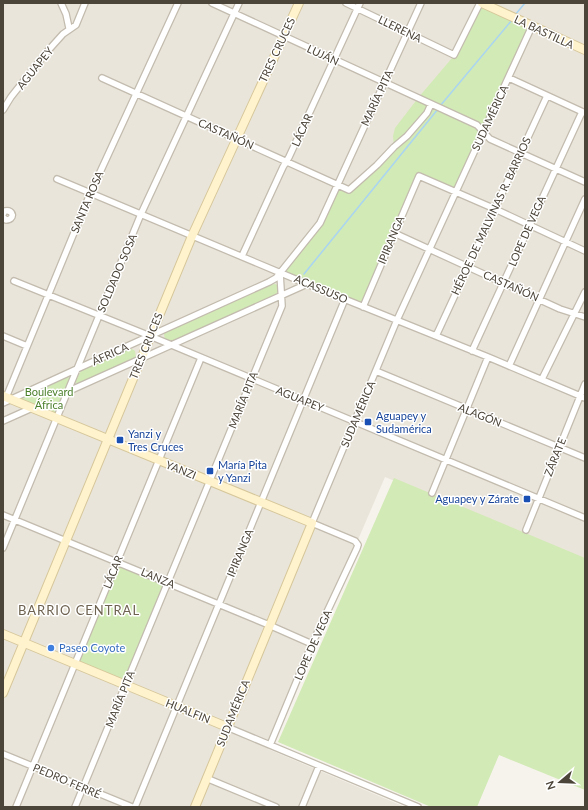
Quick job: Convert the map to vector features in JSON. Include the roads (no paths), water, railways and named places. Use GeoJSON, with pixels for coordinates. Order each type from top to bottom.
{"type":"FeatureCollection","features":[{"type":"Feature","properties":{"kind":"street"},"geometry":{"type":"LineString","coordinates":[[61,3],[66,14],[69,28]]}},
{"type":"Feature","properties":{"kind":"street","name":"AGUAPEY"},"geometry":{"type":"LineString","coordinates":[[3,110],[45,54],[69,28],[76,25],[85,3]]}},
{"type":"Feature","properties":{"kind":"street","name":"SANTA ROSA"},"geometry":{"type":"LineString","coordinates":[[5,400],[90,194],[135,93],[178,3]]}},
{"type":"Feature","properties":{"kind":"street","name":"LUJÁN"},"geometry":{"type":"LineString","coordinates":[[212,3],[433,105],[477,126],[484,132]]}},
{"type":"Feature","properties":{"kind":"street","name":"SOLDADO SOSA"},"geometry":{"type":"LineString","coordinates":[[3,548],[79,368],[141,214],[239,3]]}},
{"type":"Feature","properties":{"kind":"street","name":"TRES CRUCES"},"geometry":{"type":"LineString","coordinates":[[3,693],[192,236],[299,3]]}},
{"type":"Feature","properties":{"kind":"street","name":"LLERENA"},"geometry":{"type":"LineString","coordinates":[[346,3],[359,6],[454,55],[481,3]]}},
{"type":"Feature","properties":{"kind":"street","name":"MARÍA PITA"},"geometry":{"type":"LineString","coordinates":[[75,807],[282,306],[280,272],[317,228],[421,3]]}},
{"type":"Feature","properties":{"kind":"street","name":"LA BASTILLA"},"geometry":{"type":"LineString","coordinates":[[481,3],[585,50]]}},
{"type":"Feature","properties":{"kind":"street","name":"LÁCAR"},"geometry":{"type":"LineString","coordinates":[[242,256],[359,6]]}},
{"type":"Feature","properties":{"kind":"street","name":"SUDAMÉRICA"},"geometry":{"type":"LineString","coordinates":[[194,807],[397,320],[532,26]]}},
{"type":"Feature","properties":{"kind":"street","name":"CASTAÑÓN"},"geometry":{"type":"LineString","coordinates":[[102,78],[349,190],[407,136],[433,105]]}},
{"type":"Feature","properties":{"kind":"street"},"geometry":{"type":"LineString","coordinates":[[509,78],[584,112]]}},
{"type":"Feature","properties":{"kind":"street","name":"HÉROE DE MALVINAS R. BARRIOS"},"geometry":{"type":"LineString","coordinates":[[436,336],[547,96]]}},
{"type":"Feature","properties":{"kind":"street","name":"LOPE DE VEGA"},"geometry":{"type":"LineString","coordinates":[[472,351],[584,112]]}},
{"type":"Feature","properties":{"kind":"street"},"geometry":{"type":"LineString","coordinates":[[484,132],[490,139],[585,182]]}},
{"type":"Feature","properties":{"kind":"street","name":"IPIRANGA"},"geometry":{"type":"LineString","coordinates":[[363,307],[417,178],[419,176],[456,192]]}},
{"type":"Feature","properties":{"kind":"street","name":"ACASSUSO"},"geometry":{"type":"LineString","coordinates":[[57,179],[307,284],[542,379],[582,397]]}},
{"type":"Feature","properties":{"kind":"street"},"geometry":{"type":"LineString","coordinates":[[456,192],[585,251]]}},
{"type":"Feature","properties":{"kind":"street"},"geometry":{"type":"LineString","coordinates":[[509,366],[585,199]]}},
{"type":"Feature","properties":{"kind":"street"},"geometry":{"type":"LineString","coordinates":[[3,214],[8,210],[13,215],[8,221],[3,217]]}},
{"type":"Feature","properties":{"kind":"street","name":"CASTAÑÓN"},"geometry":{"type":"LineString","coordinates":[[394,233],[560,309],[585,317]]}},
{"type":"Feature","properties":{"kind":"street","name":"ÁFRICA"},"geometry":{"type":"LineString","coordinates":[[5,400],[269,282],[276,278],[280,272]]}},
{"type":"Feature","properties":{"kind":"street","name":"AGUAPEY"},"geometry":{"type":"LineString","coordinates":[[14,281],[150,336],[585,518]]}},
{"type":"Feature","properties":{"kind":"street","name":"ÁFRICA"},"geometry":{"type":"LineString","coordinates":[[69,391],[307,284]]}},
{"type":"Feature","properties":{"kind":"street"},"geometry":{"type":"LineString","coordinates":[[542,379],[585,292]]}},
{"type":"Feature","properties":{"kind":"street","name":"IPIRANGA"},"geometry":{"type":"LineString","coordinates":[[133,807],[345,299]]}},
{"type":"Feature","properties":{"kind":"street"},"geometry":{"type":"LineString","coordinates":[[3,336],[27,346]]}},
{"type":"Feature","properties":{"kind":"street"},"geometry":{"type":"LineString","coordinates":[[432,493],[488,357]]}},
{"type":"Feature","properties":{"kind":"street","name":"LÁCAR"},"geometry":{"type":"LineString","coordinates":[[16,807],[200,358]]}},
{"type":"Feature","properties":{"kind":"street","name":"ALAGÓN"},"geometry":{"type":"LineString","coordinates":[[376,371],[585,458]]}},
{"type":"Feature","properties":{"kind":"street","name":"ZÁRATE"},"geometry":{"type":"LineString","coordinates":[[526,530],[559,447],[582,397],[585,384]]}},
{"type":"Feature","properties":{"kind":"street","name":"YANZI"},"geometry":{"type":"LineString","coordinates":[[5,400],[32,408],[57,418],[312,523],[355,542],[358,545]]}},
{"type":"Feature","properties":{"kind":"street"},"geometry":{"type":"LineString","coordinates":[[3,420],[32,408]]}},
{"type":"Feature","properties":{"kind":"street","name":"LANZA"},"geometry":{"type":"LineString","coordinates":[[3,515],[269,624],[312,644]]}},
{"type":"Feature","properties":{"kind":"street","name":"LOPE DE VEGA"},"geometry":{"type":"LineString","coordinates":[[270,745],[312,644],[358,545]]}},
{"type":"Feature","properties":{"kind":"street","name":"HUALFIN"},"geometry":{"type":"LineString","coordinates":[[3,634],[270,745],[410,806],[418,807]]}},
{"type":"Feature","properties":{"kind":"street","name":"PEDRO FERRÉ"},"geometry":{"type":"LineString","coordinates":[[3,754],[83,788],[133,807]]}},
{"type":"Feature","properties":{"kind":"street"},"geometry":{"type":"LineString","coordinates":[[302,807],[319,766]]}},
{"type":"Feature","properties":{"kind":"street"},"geometry":{"type":"LineString","coordinates":[[206,778],[276,807]]}},
{"type":"Feature","properties":{"kind":"waterway"},"geometry":{"type":"LineString","coordinates":[[515,15],[525,3]]}},
{"type":"Feature","properties":{"kind":"waterway"},"geometry":{"type":"LineString","coordinates":[[440,106],[512,20]]}},
{"type":"Feature","properties":{"kind":"waterway"},"geometry":{"type":"LineString","coordinates":[[304,274],[438,109]]}},
{"type":"Feature","properties":{"kind":"place","name":"Aguapey y Sudamérica"},"geometry":{"type":"Point","coordinates":[368,422]}},
{"type":"Feature","properties":{"kind":"place","name":"Yanzi y Tres Cruces"},"geometry":{"type":"Point","coordinates":[120,440]}},
{"type":"Feature","properties":{"kind":"place","name":"María Pita y Yanzi"},"geometry":{"type":"Point","coordinates":[210,471]}},
{"type":"Feature","properties":{"kind":"place","name":"Aguapey y Zárate"},"geometry":{"type":"Point","coordinates":[527,499]}},
{"type":"Feature","properties":{"kind":"place","name":"Paseo Coyote"},"geometry":{"type":"Point","coordinates":[51,648]}},
{"type":"Feature","properties":{"kind":"district","name":"BARRIO CENTRAL"},"geometry":{"type":"Point","coordinates":[79,610]}},
{"type":"Feature","properties":{"kind":"park label","name":"Boulevard África"},"geometry":{"type":"Point","coordinates":[49,398]}}]}
